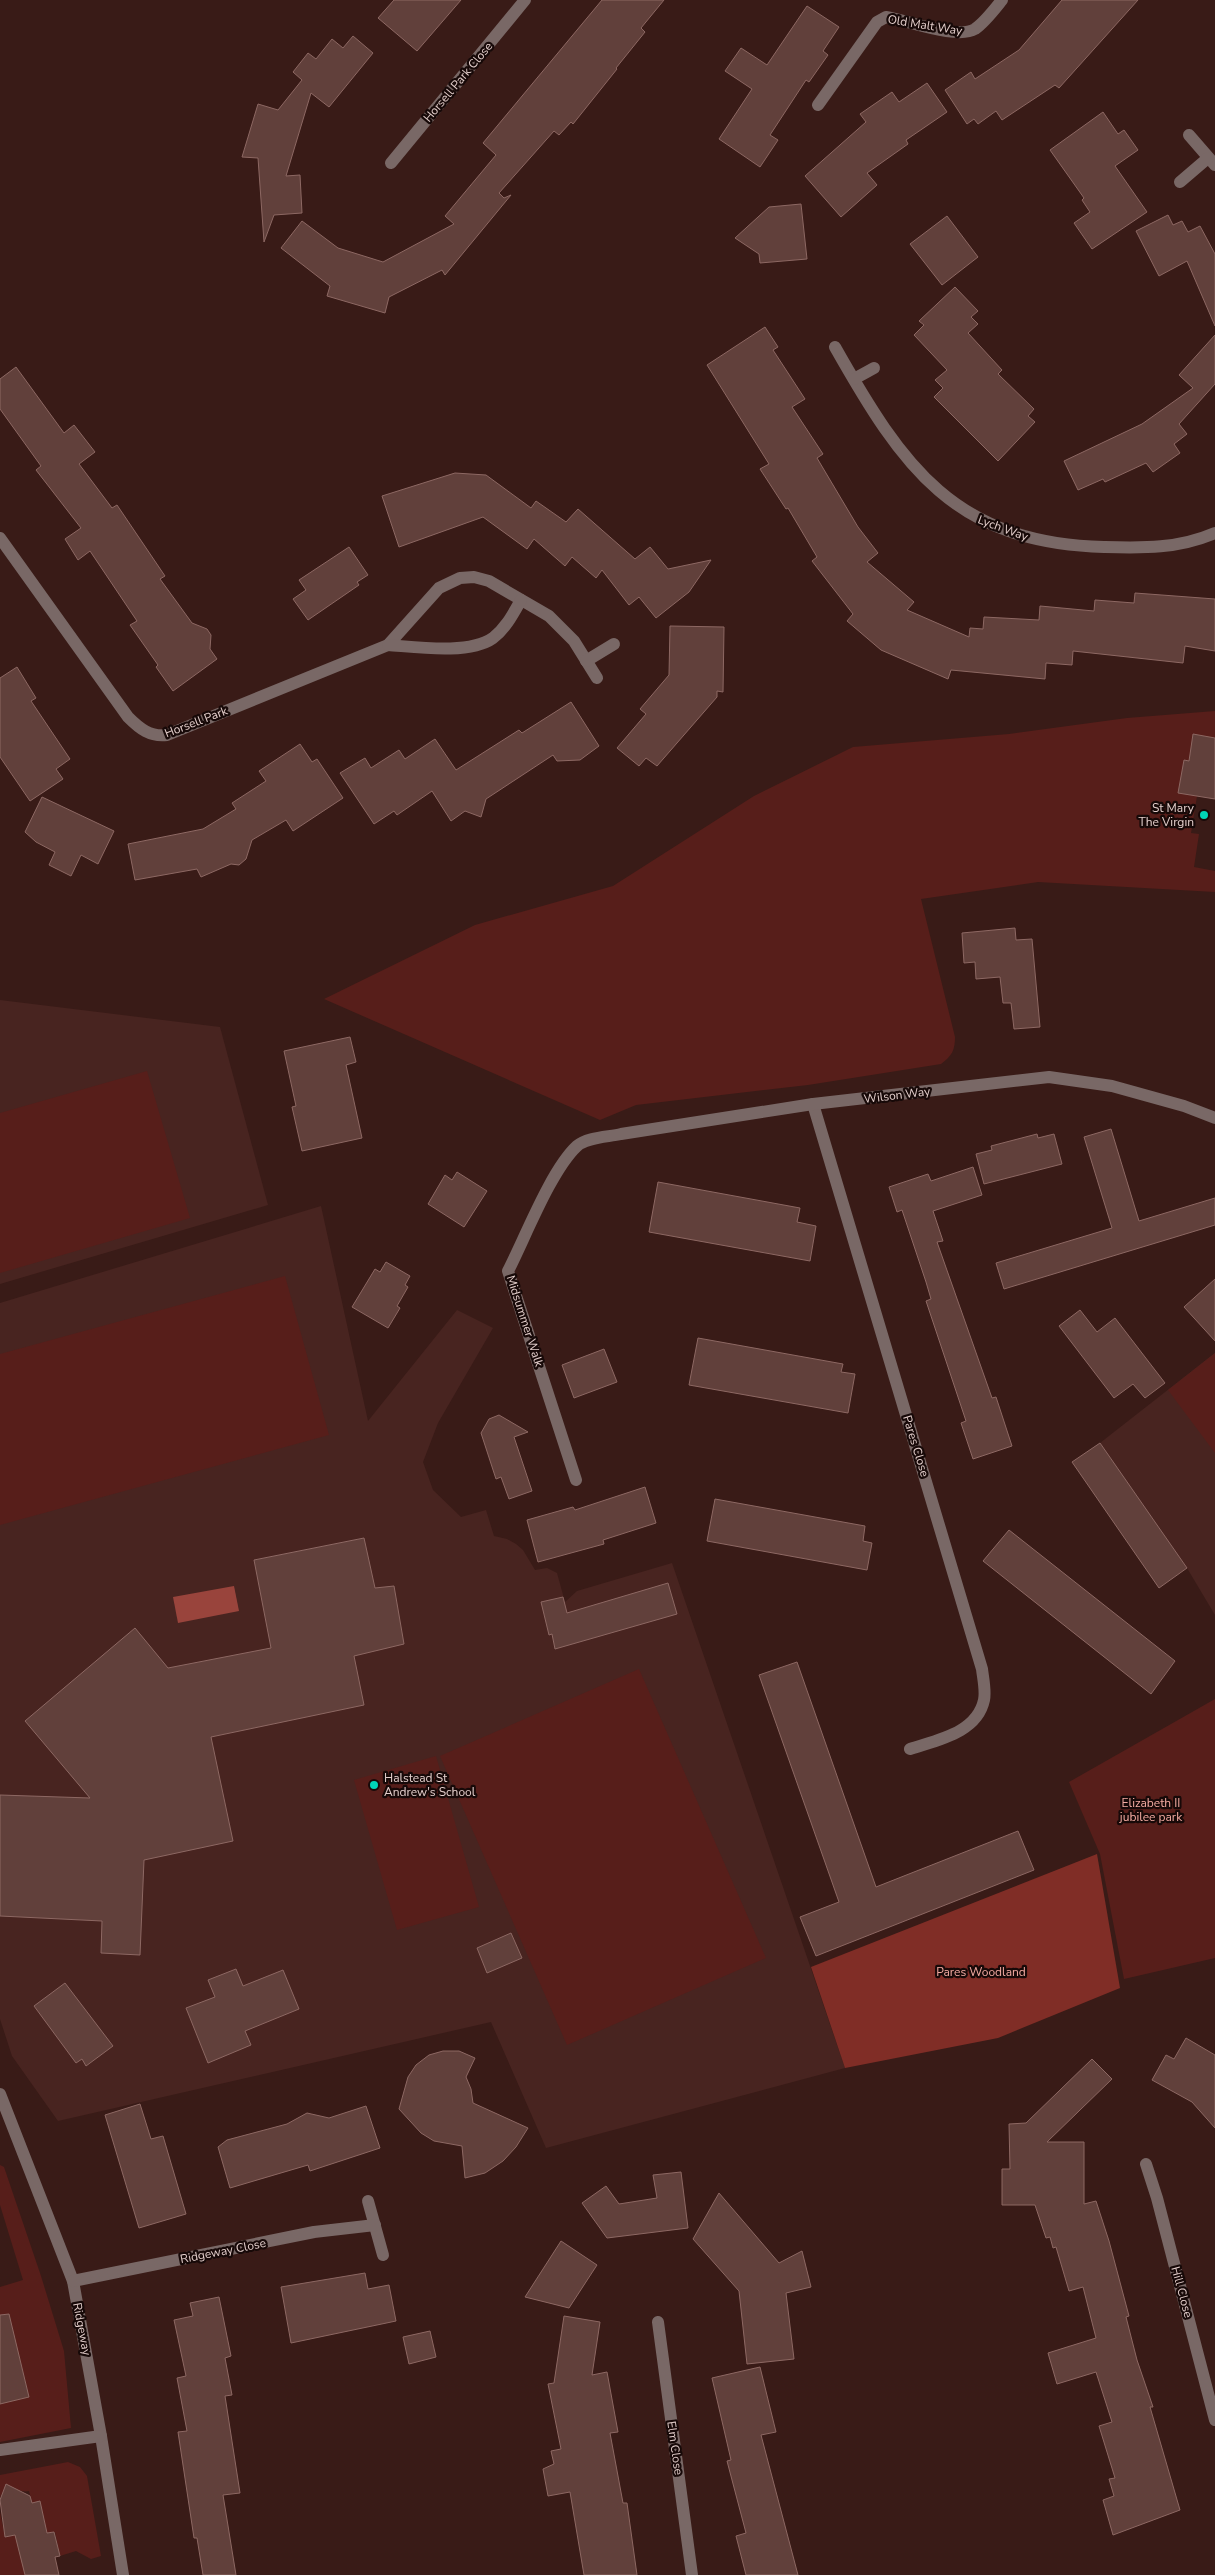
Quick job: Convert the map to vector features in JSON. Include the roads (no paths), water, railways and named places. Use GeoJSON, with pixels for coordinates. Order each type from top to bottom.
{"type":"FeatureCollection","features":[{"type":"Feature","properties":{"kind":"street","name":"Horsell Park Close"},"geometry":{"type":"LineString","coordinates":[[391,163],[525,0]]}},
{"type":"Feature","properties":{"kind":"street","name":"Old Malt Way"},"geometry":{"type":"LineString","coordinates":[[818,105],[877,22],[886,17],[944,31],[964,32],[973,30],[1002,0]]}},
{"type":"Feature","properties":{"kind":"street"},"geometry":{"type":"LineString","coordinates":[[1180,182],[1211,161],[1189,134]]}},
{"type":"Feature","properties":{"kind":"street","name":"Lych Way"},"geometry":{"type":"LineString","coordinates":[[836,348],[854,380],[893,440],[925,480],[947,500],[990,525],[1044,542],[1091,547],[1158,548],[1215,532]]}},
{"type":"Feature","properties":{"kind":"street"},"geometry":{"type":"LineString","coordinates":[[854,380],[874,368]]}},
{"type":"Feature","properties":{"kind":"street","name":"Horsell Park"},"geometry":{"type":"LineString","coordinates":[[0,538],[128,717],[138,727],[158,736],[167,735],[388,645],[435,648],[468,646],[492,639],[508,623],[521,600]]}},
{"type":"Feature","properties":{"kind":"street","name":"Horsell Park"},"geometry":{"type":"LineString","coordinates":[[388,645],[439,588],[449,581],[474,577],[489,581],[549,616],[563,628],[597,678]]}},
{"type":"Feature","properties":{"kind":"street"},"geometry":{"type":"LineString","coordinates":[[586,662],[614,644]]}},
{"type":"Feature","properties":{"kind":"street","name":"Wilson Way"},"geometry":{"type":"LineString","coordinates":[[577,1145],[621,1134],[813,1104],[1049,1077],[1112,1086],[1184,1106],[1215,1118]]}},
{"type":"Feature","properties":{"kind":"street","name":"Pares Close"},"geometry":{"type":"LineString","coordinates":[[813,1104],[982,1669],[984,1700],[977,1716],[959,1732],[910,1749]]}},
{"type":"Feature","properties":{"kind":"street","name":"Midsummer Walk"},"geometry":{"type":"LineString","coordinates":[[576,1480],[508,1271],[554,1177],[577,1145]]}},
{"type":"Feature","properties":{"kind":"street","name":"Ridgeway"},"geometry":{"type":"LineString","coordinates":[[0,2094],[72,2281],[101,2436],[122,2575]]}},
{"type":"Feature","properties":{"kind":"street","name":"Hill Close"},"geometry":{"type":"LineString","coordinates":[[1146,2164],[1157,2198],[1215,2420]]}},
{"type":"Feature","properties":{"kind":"street"},"geometry":{"type":"LineString","coordinates":[[368,2200],[383,2255]]}},
{"type":"Feature","properties":{"kind":"street","name":"Ridgeway Close"},"geometry":{"type":"LineString","coordinates":[[72,2281],[314,2232],[375,2225]]}},
{"type":"Feature","properties":{"kind":"street","name":"Elm Close"},"geometry":{"type":"LineString","coordinates":[[658,2322],[692,2575]]}},
{"type":"Feature","properties":{"kind":"street"},"geometry":{"type":"LineString","coordinates":[[0,2450],[101,2436]]}},
{"type":"Feature","properties":{"kind":"place","name":"St Mary The Virgin"},"geometry":{"type":"Point","coordinates":[1204,815]}},
{"type":"Feature","properties":{"kind":"place","name":"Halstead St Andrew's School"},"geometry":{"type":"Point","coordinates":[374,1785]}},
{"type":"Feature","properties":{"kind":"park label","name":"Elizabeth II jubilee park"},"geometry":{"type":"Point","coordinates":[1151,1810]}},
{"type":"Feature","properties":{"kind":"park label","name":"Pares Woodland"},"geometry":{"type":"Point","coordinates":[981,1972]}}]}
